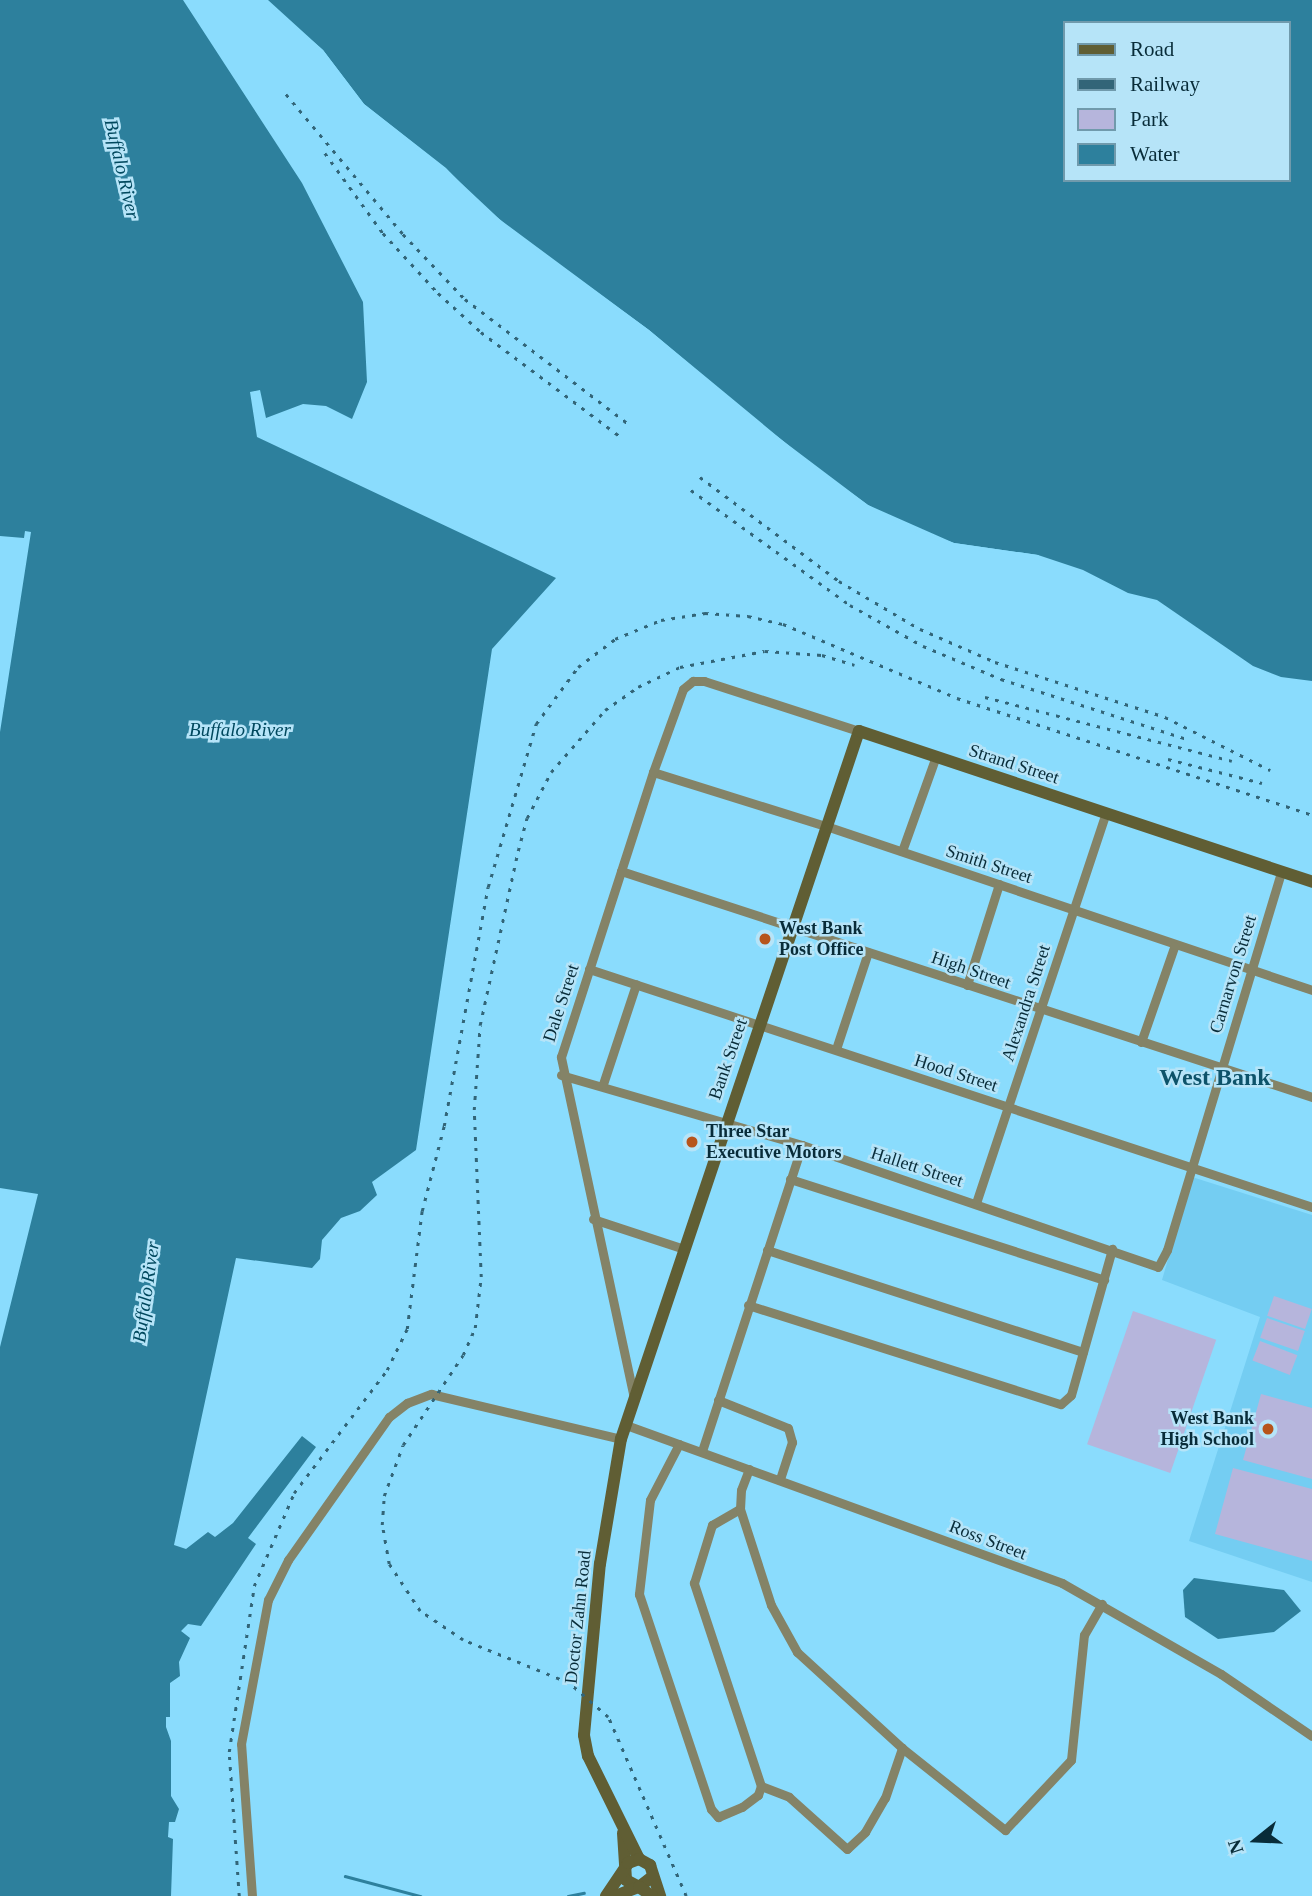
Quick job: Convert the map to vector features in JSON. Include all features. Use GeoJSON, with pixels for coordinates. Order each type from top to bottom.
{"type":"FeatureCollection","features":[{"type":"Feature","properties":{"kind":"street","name":"Strand Street"},"geometry":{"type":"LineString","coordinates":[[704,681],[1312,882]]}},
{"type":"Feature","properties":{"kind":"street","name":"Dale Street"},"geometry":{"type":"LineString","coordinates":[[635,1400],[561,1075],[563,1042],[683,689],[689,682],[704,681]]}},
{"type":"Feature","properties":{"kind":"street","name":"Bank Street"},"geometry":{"type":"LineString","coordinates":[[635,1400],[724,1121],[829,827],[859,731]]}},
{"type":"Feature","properties":{"kind":"street"},"geometry":{"type":"LineString","coordinates":[[902,851],[936,756]]}},
{"type":"Feature","properties":{"kind":"street","name":"Smith Street"},"geometry":{"type":"LineString","coordinates":[[653,772],[902,851],[1073,909],[1174,947],[1312,990]]}},
{"type":"Feature","properties":{"kind":"street","name":"Alexandra Street"},"geometry":{"type":"LineString","coordinates":[[976,1203],[1106,812]]}},
{"type":"Feature","properties":{"kind":"street","name":"High Street"},"geometry":{"type":"LineString","coordinates":[[621,872],[1312,1097]]}},
{"type":"Feature","properties":{"kind":"street","name":"Carnarvon Street"},"geometry":{"type":"LineString","coordinates":[[1168,1247],[1281,872]]}},
{"type":"Feature","properties":{"kind":"street"},"geometry":{"type":"LineString","coordinates":[[967,985],[999,884]]}},
{"type":"Feature","properties":{"kind":"street"},"geometry":{"type":"LineString","coordinates":[[1141,1042],[1174,947]]}},
{"type":"Feature","properties":{"kind":"street"},"geometry":{"type":"LineString","coordinates":[[836,1049],[869,952]]}},
{"type":"Feature","properties":{"kind":"street","name":"Hood Street"},"geometry":{"type":"LineString","coordinates":[[589,969],[1312,1207]]}},
{"type":"Feature","properties":{"kind":"street"},"geometry":{"type":"LineString","coordinates":[[603,1084],[636,984]]}},
{"type":"Feature","properties":{"kind":"street","name":"Hallett Street"},"geometry":{"type":"LineString","coordinates":[[561,1075],[603,1084],[802,1145],[1112,1249],[1154,1267],[1163,1262],[1168,1247]]}},
{"type":"Feature","properties":{"kind":"street"},"geometry":{"type":"LineString","coordinates":[[702,1451],[802,1145]]}},
{"type":"Feature","properties":{"kind":"street"},"geometry":{"type":"LineString","coordinates":[[790,1179],[1104,1280]]}},
{"type":"Feature","properties":{"kind":"street"},"geometry":{"type":"LineString","coordinates":[[593,1219],[684,1249]]}},
{"type":"Feature","properties":{"kind":"street"},"geometry":{"type":"LineString","coordinates":[[748,1305],[1060,1405],[1070,1398],[1112,1249]]}},
{"type":"Feature","properties":{"kind":"street"},"geometry":{"type":"LineString","coordinates":[[767,1250],[1083,1352]]}},
{"type":"Feature","properties":{"kind":"street"},"geometry":{"type":"LineString","coordinates":[[252,1896],[241,1744],[268,1600],[288,1560],[389,1416],[407,1403],[431,1394],[621,1438]]}},
{"type":"Feature","properties":{"kind":"street","name":"Doctor Zahn Road"},"geometry":{"type":"LineString","coordinates":[[635,1400],[621,1438],[600,1564],[584,1735],[588,1756],[623,1833],[639,1859],[650,1865],[652,1877]]}},
{"type":"Feature","properties":{"kind":"street"},"geometry":{"type":"LineString","coordinates":[[718,1400],[788,1428],[792,1442],[780,1480]]}},
{"type":"Feature","properties":{"kind":"street","name":"Ross Street"},"geometry":{"type":"LineString","coordinates":[[626,1425],[1062,1583],[1221,1674],[1312,1736]]}},
{"type":"Feature","properties":{"kind":"street"},"geometry":{"type":"LineString","coordinates":[[679,1444],[650,1500],[640,1600],[713,1813],[718,1817],[728,1816],[758,1795],[761,1786],[694,1583],[712,1525],[740,1509]]}},
{"type":"Feature","properties":{"kind":"street"},"geometry":{"type":"LineString","coordinates":[[749,1468],[741,1490],[740,1509],[771,1605],[797,1652],[902,1748],[1000,1828],[1012,1827],[1074,1753],[1084,1636],[1102,1604]]}},
{"type":"Feature","properties":{"kind":"street"},"geometry":{"type":"LineString","coordinates":[[761,1786],[789,1797],[847,1849],[874,1818],[902,1748]]}},
{"type":"Feature","properties":{"kind":"street","name":"Doctor Zahn Road"},"geometry":{"type":"LineString","coordinates":[[623,1833],[625,1868]]}},
{"type":"Feature","properties":{"kind":"street"},"geometry":{"type":"LineString","coordinates":[[606,1896],[625,1868],[639,1859]]}},
{"type":"Feature","properties":{"kind":"street"},"geometry":{"type":"LineString","coordinates":[[625,1868],[626,1880],[652,1896]]}},
{"type":"Feature","properties":{"kind":"street"},"geometry":{"type":"LineString","coordinates":[[615,1896],[639,1887],[652,1877],[660,1896]]}},
{"type":"Feature","properties":{"kind":"shaded area","name":"West Bank High School"},"geometry":{"type":"Polygon","coordinates":[[[1192,1177],[1312,1215],[1312,1582],[1189,1541],[1260,1317],[1162,1280],[1192,1177]]]}},
{"type":"Feature","properties":{"kind":"green space"},"geometry":{"type":"Polygon","coordinates":[[[1274,1296],[1312,1309],[1305,1329],[1267,1316],[1274,1296]]]}},
{"type":"Feature","properties":{"kind":"green space"},"geometry":{"type":"Polygon","coordinates":[[[1133,1311],[1216,1340],[1170,1473],[1087,1444],[1133,1311]]]}},
{"type":"Feature","properties":{"kind":"green space"},"geometry":{"type":"Polygon","coordinates":[[[1267,1318],[1305,1331],[1298,1351],[1260,1338],[1267,1318]]]}},
{"type":"Feature","properties":{"kind":"green space"},"geometry":{"type":"Polygon","coordinates":[[[1260,1341],[1297,1355],[1290,1375],[1252,1361],[1260,1341]]]}},
{"type":"Feature","properties":{"kind":"green space"},"geometry":{"type":"Polygon","coordinates":[[[1261,1394],[1312,1408],[1312,1479],[1243,1460],[1261,1394]]]}},
{"type":"Feature","properties":{"kind":"green space"},"geometry":{"type":"Polygon","coordinates":[[[1233,1468],[1312,1489],[1312,1561],[1215,1534],[1233,1468]]]}},
{"type":"Feature","properties":{"kind":"water","name":"Buffalo River"},"geometry":{"type":"Polygon","coordinates":[[[0,0],[183,0],[302,183],[363,302],[367,382],[352,419],[326,406],[303,404],[266,418],[260,390],[250,392],[257,437],[556,578],[492,649],[416,1150],[372,1182],[377,1195],[360,1211],[341,1218],[322,1240],[320,1259],[312,1268],[236,1258],[174,1545],[186,1549],[208,1532],[215,1537],[233,1523],[302,1436],[316,1447],[248,1538],[256,1544],[201,1626],[188,1624],[181,1631],[190,1638],[179,1662],[180,1676],[170,1683],[170,1717],[166,1717],[171,1741],[171,1796],[179,1809],[175,1822],[169,1822],[168,1837],[173,1839],[171,1896],[0,1896],[0,1347],[38,1194],[0,1188],[0,732],[31,532],[25,531],[24,538],[0,536],[0,0]]]}},
{"type":"Feature","properties":{"kind":"water"},"geometry":{"type":"Polygon","coordinates":[[[268,0],[1312,0],[1312,681],[1281,677],[1253,666],[1157,600],[1128,593],[1083,570],[1038,555],[954,543],[868,505],[758,422],[649,330],[509,228],[445,168],[364,104],[323,50],[268,0]]]}},
{"type":"Feature","properties":{"kind":"water"},"geometry":{"type":"Polygon","coordinates":[[[1194,1578],[1284,1590],[1301,1611],[1274,1632],[1218,1639],[1185,1617],[1183,1590],[1194,1578]]]}},
{"type":"Feature","properties":{"kind":"pier"},"geometry":{"type":"Polygon","coordinates":[[[264,0],[323,50],[364,104],[446,168],[487,210],[649,330],[811,464],[868,505],[909,527],[954,543],[1038,555],[1045,561],[953,546],[908,530],[866,507],[809,467],[647,333],[485,213],[443,171],[361,106],[320,52],[264,0]]]}},
{"type":"Feature","properties":{"kind":"waterway"},"geometry":{"type":"LineString","coordinates":[[345,1876],[420,1896]]}},
{"type":"Feature","properties":{"kind":"waterway"},"geometry":{"type":"LineString","coordinates":[[568,1896],[584,1893]]}},
{"type":"Feature","properties":{"kind":"railway"},"geometry":{"type":"LineString","coordinates":[[286,94],[403,234],[465,299],[630,425]]}},
{"type":"Feature","properties":{"kind":"railway"},"geometry":{"type":"LineString","coordinates":[[325,153],[383,233],[438,293],[481,332],[621,437]]}},
{"type":"Feature","properties":{"kind":"railway"},"geometry":{"type":"LineString","coordinates":[[700,477],[839,581],[920,629],[995,662],[1165,717],[1270,770]]}},
{"type":"Feature","properties":{"kind":"railway"},"geometry":{"type":"LineString","coordinates":[[691,490],[850,605],[923,646],[1001,679],[1190,740]]}},
{"type":"Feature","properties":{"kind":"railway"},"geometry":{"type":"LineString","coordinates":[[239,1896],[229,1752],[254,1586],[294,1493],[387,1370],[407,1329],[422,1211],[444,1126],[488,887],[536,724],[578,667],[615,639],[661,620],[705,613],[748,616],[783,624],[957,698],[1312,815]]}},
{"type":"Feature","properties":{"kind":"railway"},"geometry":{"type":"LineString","coordinates":[[686,1896],[608,1717],[569,1683],[463,1640],[420,1611],[389,1564],[382,1525],[384,1496],[403,1445],[463,1355],[475,1328],[481,1277],[474,1110],[480,1025],[527,818],[551,772],[605,710],[638,687],[680,667],[765,651],[822,655],[855,665]]}},
{"type":"Feature","properties":{"kind":"railway"},"geometry":{"type":"LineString","coordinates":[[985,697],[1232,761]]}},
{"type":"Feature","properties":{"kind":"railway"},"geometry":{"type":"LineString","coordinates":[[1168,759],[1262,783]]}},
{"type":"Feature","properties":{"kind":"place","name":"West Bank Post Office"},"geometry":{"type":"Point","coordinates":[765,939]}},
{"type":"Feature","properties":{"kind":"place","name":"Three Star Executive Motors"},"geometry":{"type":"Point","coordinates":[692,1142]}},
{"type":"Feature","properties":{"kind":"place","name":"West Bank High School"},"geometry":{"type":"Point","coordinates":[1268,1429]}},
{"type":"Feature","properties":{"kind":"district","name":"West Bank"},"geometry":{"type":"Point","coordinates":[1215,1078]}}]}
